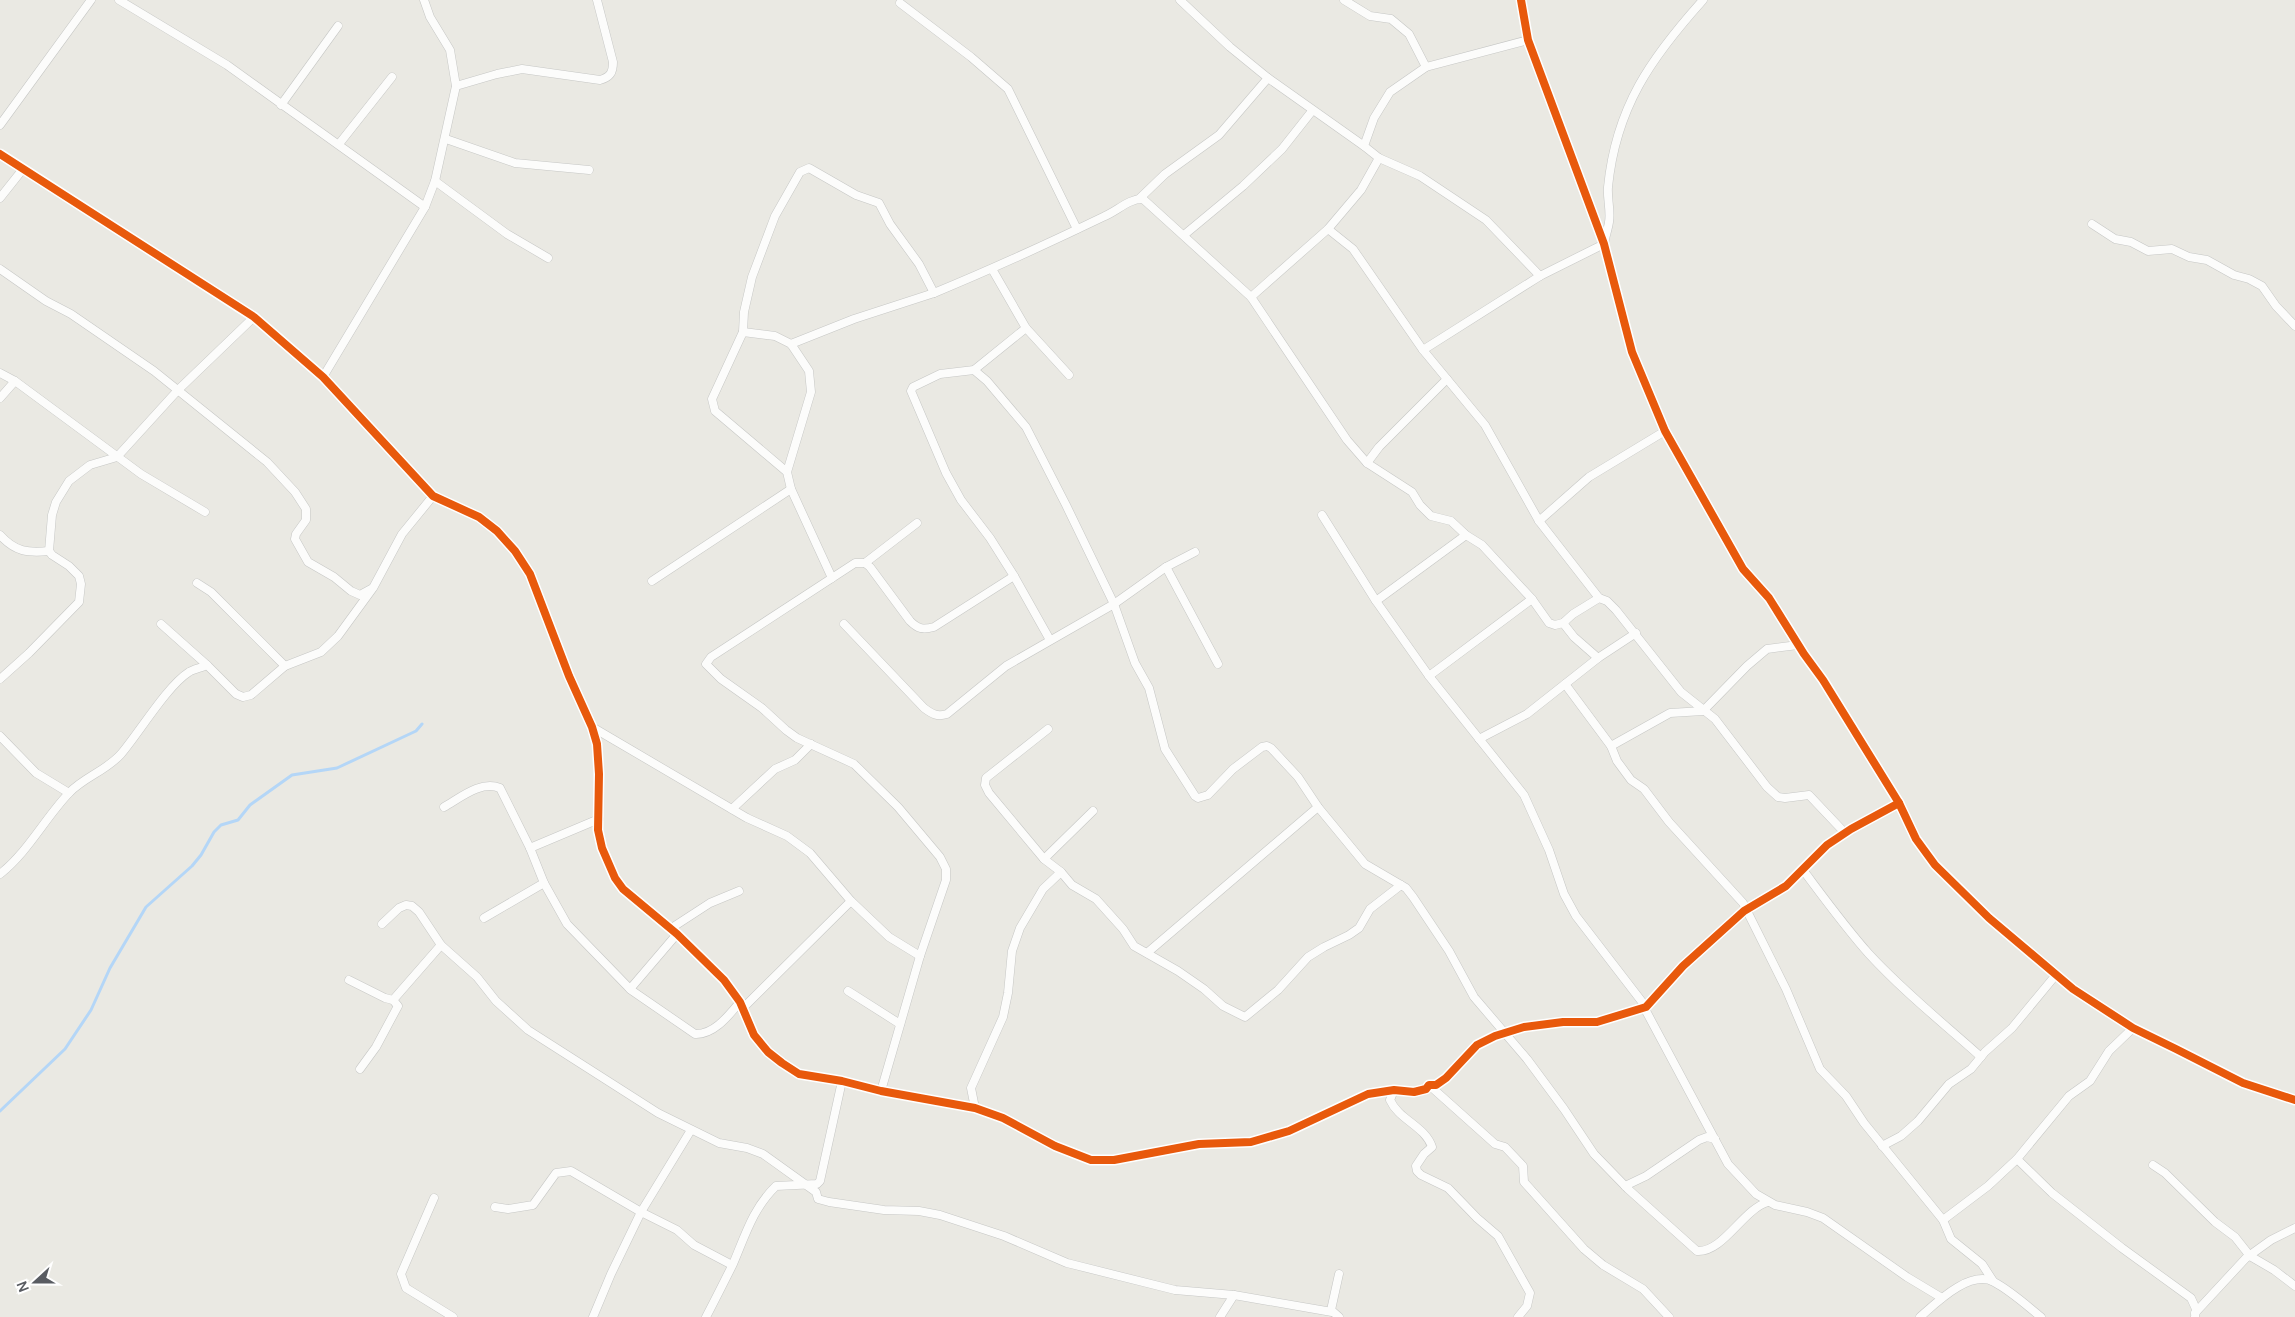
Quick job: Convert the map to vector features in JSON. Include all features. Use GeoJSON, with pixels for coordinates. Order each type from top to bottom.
{"type":"FeatureCollection","features":[{"type":"Feature","properties":{"kind":"street"},"geometry":{"type":"LineString","coordinates":[[0,125],[91,0]]}},
{"type":"Feature","properties":{"kind":"street"},"geometry":{"type":"LineString","coordinates":[[119,0],[227,66],[425,207]]}},
{"type":"Feature","properties":{"kind":"street"},"geometry":{"type":"LineString","coordinates":[[323,376],[425,207],[435,181],[446,139],[456,86],[450,50],[430,17],[424,0]]}},
{"type":"Feature","properties":{"kind":"street"},"geometry":{"type":"LineString","coordinates":[[456,86],[522,69],[600,80],[608,77],[613,71],[613,62],[597,0]]}},
{"type":"Feature","properties":{"kind":"street"},"geometry":{"type":"LineString","coordinates":[[1180,0],[1230,47],[1312,111],[1380,158],[1420,176],[1486,220],[1540,276]]}},
{"type":"Feature","properties":{"kind":"street"},"geometry":{"type":"LineString","coordinates":[[1344,0],[1370,16],[1392,19],[1409,34],[1426,67]]}},
{"type":"Feature","properties":{"kind":"street"},"geometry":{"type":"LineString","coordinates":[[1520,0],[1528,40],[1604,244],[1632,352],[1664,431],[1743,569],[1769,598],[1798,645],[1823,680],[1899,803],[1916,839],[1935,865],[1989,918],[2055,976],[2133,1028],[2243,1083],[2295,1100]]}},
{"type":"Feature","properties":{"kind":"street"},"geometry":{"type":"LineString","coordinates":[[1604,244],[1609,222],[1608,188],[1619,131],[1631,97],[1641,79],[1678,28],[1703,0]]}},
{"type":"Feature","properties":{"kind":"street"},"geometry":{"type":"LineString","coordinates":[[900,3],[971,57],[1008,89],[1076,229]]}},
{"type":"Feature","properties":{"kind":"street"},"geometry":{"type":"LineString","coordinates":[[281,105],[338,26]]}},
{"type":"Feature","properties":{"kind":"street"},"geometry":{"type":"LineString","coordinates":[[1364,146],[1374,118],[1390,92],[1426,67],[1528,40]]}},
{"type":"Feature","properties":{"kind":"street"},"geometry":{"type":"LineString","coordinates":[[339,144],[392,77]]}},
{"type":"Feature","properties":{"kind":"street"},"geometry":{"type":"LineString","coordinates":[[791,344],[854,319],[934,293],[992,270],[1139,199],[1165,174],[1219,135],[1268,78]]}},
{"type":"Feature","properties":{"kind":"street"},"geometry":{"type":"LineString","coordinates":[[1184,235],[1243,186],[1282,149],[1312,111]]}},
{"type":"Feature","properties":{"kind":"street"},"geometry":{"type":"LineString","coordinates":[[446,139],[515,163],[589,170]]}},
{"type":"Feature","properties":{"kind":"street"},"geometry":{"type":"LineString","coordinates":[[0,154],[254,318],[323,376],[433,496],[479,517],[515,551],[530,574],[569,676],[592,727],[597,744],[598,830],[602,848],[615,878],[623,889],[677,934],[724,980],[742,1005],[754,1035],[768,1052],[799,1074],[975,1108],[1003,1118],[1076,1155],[1091,1160],[1114,1160],[1199,1144],[1250,1142],[1267,1138],[1289,1131],[1350,1100],[1368,1094],[1394,1090],[1414,1092],[1426,1089],[1429,1085],[1436,1084],[1446,1078],[1477,1045],[1487,1039],[1524,1027],[1563,1022],[1597,1022],[1646,1007],[1683,966],[1747,909],[1786,886],[1827,845],[1899,803]]}},
{"type":"Feature","properties":{"kind":"street"},"geometry":{"type":"LineString","coordinates":[[1251,297],[1328,229],[1361,190],[1380,158]]}},
{"type":"Feature","properties":{"kind":"street"},"geometry":{"type":"LineString","coordinates":[[0,198],[23,169]]}},
{"type":"Feature","properties":{"kind":"street"},"geometry":{"type":"LineString","coordinates":[[787,472],[715,411],[712,399],[743,332],[744,312],[752,277],[775,216],[800,172],[804,169],[815,170],[856,195],[879,203],[890,224],[920,264],[934,293]]}},
{"type":"Feature","properties":{"kind":"street"},"geometry":{"type":"LineString","coordinates":[[435,181],[507,234],[548,258]]}},
{"type":"Feature","properties":{"kind":"street"},"geometry":{"type":"LineString","coordinates":[[1139,199],[1150,204],[1251,297],[1347,440],[1367,463],[1412,492],[1420,505],[1432,516],[1451,521],[1466,535],[1482,545],[1532,599],[1549,623],[1555,625],[1563,623],[1585,605],[1599,598]]}},
{"type":"Feature","properties":{"kind":"street"},"geometry":{"type":"LineString","coordinates":[[2092,224],[2115,239],[2131,242],[2148,251],[2172,249],[2189,257],[2207,260],[2234,275],[2249,278],[2262,286],[2276,306],[2295,326]]}},
{"type":"Feature","properties":{"kind":"street"},"geometry":{"type":"LineString","coordinates":[[1328,229],[1353,249],[1424,350],[1485,425],[1539,521],[1599,598],[1607,601],[1636,633],[1680,692],[1715,719],[1767,786],[1778,796],[1786,798],[1809,796],[1845,833]]}},
{"type":"Feature","properties":{"kind":"street"},"geometry":{"type":"LineString","coordinates":[[1424,350],[1540,276],[1604,244]]}},
{"type":"Feature","properties":{"kind":"street"},"geometry":{"type":"LineString","coordinates":[[0,269],[46,301],[71,314],[154,370],[245,442],[295,492],[306,509],[306,520],[296,534],[295,539],[308,562],[334,577],[356,594],[360,595],[373,588]]}},
{"type":"Feature","properties":{"kind":"street"},"geometry":{"type":"LineString","coordinates":[[992,270],[1026,328],[1069,375]]}},
{"type":"Feature","properties":{"kind":"street"},"geometry":{"type":"LineString","coordinates":[[50,551],[52,515],[56,502],[69,481],[90,465],[117,457],[178,390],[254,318]]}},
{"type":"Feature","properties":{"kind":"street"},"geometry":{"type":"LineString","coordinates":[[1026,328],[974,370],[940,374],[913,387],[911,391],[946,473],[961,500],[990,538],[1050,640]]}},
{"type":"Feature","properties":{"kind":"street"},"geometry":{"type":"LineString","coordinates":[[743,332],[775,336],[791,344],[809,371],[811,392],[787,472],[791,489],[832,578]]}},
{"type":"Feature","properties":{"kind":"street"},"geometry":{"type":"LineString","coordinates":[[974,370],[987,381],[1026,427],[1114,604],[1140,674],[1149,688],[1165,749],[1195,796],[1198,798],[1208,795],[1240,763],[1262,747],[1268,746],[1298,777],[1318,807],[1365,864],[1401,885],[1413,897],[1449,951],[1474,997],[1503,1034],[1527,1059],[1594,1154],[1625,1186],[1697,1251],[1716,1244],[1755,1208],[1768,1202]]}},
{"type":"Feature","properties":{"kind":"street"},"geometry":{"type":"LineString","coordinates":[[0,373],[15,381],[117,457],[205,512]]}},
{"type":"Feature","properties":{"kind":"street"},"geometry":{"type":"LineString","coordinates":[[1367,463],[1379,447],[1447,379]]}},
{"type":"Feature","properties":{"kind":"street"},"geometry":{"type":"LineString","coordinates":[[0,398],[15,381]]}},
{"type":"Feature","properties":{"kind":"street"},"geometry":{"type":"LineString","coordinates":[[1539,521],[1589,477],[1664,431]]}},
{"type":"Feature","properties":{"kind":"street"},"geometry":{"type":"LineString","coordinates":[[652,581],[791,489]]}},
{"type":"Feature","properties":{"kind":"street"},"geometry":{"type":"LineString","coordinates":[[161,624],[236,694],[243,697],[251,695],[285,666],[311,657],[331,644],[373,588],[402,534],[433,496]]}},
{"type":"Feature","properties":{"kind":"street"},"geometry":{"type":"LineString","coordinates":[[1322,515],[1376,601],[1429,676],[1524,796],[1549,850],[1564,894],[1576,916],[1646,1007],[1646,1011],[1728,1164],[1756,1194],[1768,1202],[1823,1218],[1907,1277],[1942,1298]]}},
{"type":"Feature","properties":{"kind":"street"},"geometry":{"type":"LineString","coordinates":[[881,1091],[920,956],[946,880],[946,869],[940,857],[898,807],[854,764],[811,744],[775,722],[762,708],[721,679],[706,664],[711,657],[854,563],[865,563],[917,523]]}},
{"type":"Feature","properties":{"kind":"street"},"geometry":{"type":"LineString","coordinates":[[0,535],[16,550],[29,553],[50,551],[79,576],[81,584],[79,602],[29,654],[0,679]]}},
{"type":"Feature","properties":{"kind":"street"},"geometry":{"type":"LineString","coordinates":[[1376,601],[1466,535]]}},
{"type":"Feature","properties":{"kind":"street"},"geometry":{"type":"LineString","coordinates":[[844,624],[924,708],[935,715],[941,716],[947,714],[1006,666],[1114,604],[1166,567],[1196,552]]}},
{"type":"Feature","properties":{"kind":"street"},"geometry":{"type":"LineString","coordinates":[[865,563],[910,621],[918,628],[926,630],[934,627],[1014,576]]}},
{"type":"Feature","properties":{"kind":"street"},"geometry":{"type":"LineString","coordinates":[[1166,567],[1218,664]]}},
{"type":"Feature","properties":{"kind":"street"},"geometry":{"type":"LineString","coordinates":[[197,582],[211,592],[285,666]]}},
{"type":"Feature","properties":{"kind":"street"},"geometry":{"type":"LineString","coordinates":[[1429,676],[1532,599]]}},
{"type":"Feature","properties":{"kind":"street"},"geometry":{"type":"LineString","coordinates":[[1563,623],[1574,637],[1598,658]]}},
{"type":"Feature","properties":{"kind":"street"},"geometry":{"type":"LineString","coordinates":[[1479,739],[1528,714],[1598,658],[1636,633]]}},
{"type":"Feature","properties":{"kind":"street"},"geometry":{"type":"LineString","coordinates":[[1611,746],[1670,713],[1703,711],[1747,666],[1767,649],[1798,645]]}},
{"type":"Feature","properties":{"kind":"street"},"geometry":{"type":"LineString","coordinates":[[0,874],[15,860],[69,793],[116,760],[169,692],[188,673],[207,665]]}},
{"type":"Feature","properties":{"kind":"street"},"geometry":{"type":"LineString","coordinates":[[1565,684],[1611,746],[1617,761],[1631,780],[1644,789],[1669,822],[1747,909],[1786,989],[1820,1069],[1846,1096],[1864,1123],[1943,1220],[1951,1239],[1982,1264],[1993,1281],[2041,1317]]}},
{"type":"Feature","properties":{"kind":"street"},"geometry":{"type":"LineString","coordinates":[[592,727],[760,824],[788,836],[810,853],[851,901],[889,937],[920,956]]}},
{"type":"Feature","properties":{"kind":"street"},"geometry":{"type":"LineString","coordinates":[[1048,730],[986,778],[985,785],[989,793],[1044,859],[1061,872],[1072,885],[1096,899],[1123,929],[1134,946],[1188,977],[1231,1011],[1245,1017],[1278,990],[1308,958],[1359,928],[1370,909],[1401,885]]}},
{"type":"Feature","properties":{"kind":"street"},"geometry":{"type":"LineString","coordinates":[[0,736],[36,773],[69,793]]}},
{"type":"Feature","properties":{"kind":"street"},"geometry":{"type":"LineString","coordinates":[[732,808],[775,769],[795,760],[811,744]]}},
{"type":"Feature","properties":{"kind":"street"},"geometry":{"type":"LineString","coordinates":[[444,807],[487,786],[500,788],[530,848],[544,883],[567,924],[630,989],[695,1034],[712,1030],[742,1005],[851,901]]}},
{"type":"Feature","properties":{"kind":"street"},"geometry":{"type":"LineString","coordinates":[[1147,953],[1318,807]]}},
{"type":"Feature","properties":{"kind":"street"},"geometry":{"type":"LineString","coordinates":[[1044,859],[1093,811]]}},
{"type":"Feature","properties":{"kind":"street"},"geometry":{"type":"LineString","coordinates":[[530,848],[599,819]]}},
{"type":"Feature","properties":{"kind":"street"},"geometry":{"type":"LineString","coordinates":[[1803,870],[1835,914],[1869,954],[1902,988],[1922,1003],[1981,1057]]}},
{"type":"Feature","properties":{"kind":"street"},"geometry":{"type":"LineString","coordinates":[[975,1108],[972,1088],[1003,1017],[1008,993],[1012,951],[1020,928],[1043,889],[1061,872]]}},
{"type":"Feature","properties":{"kind":"street"},"geometry":{"type":"LineString","coordinates":[[484,918],[544,883]]}},
{"type":"Feature","properties":{"kind":"street"},"geometry":{"type":"LineString","coordinates":[[670,929],[710,903],[739,891]]}},
{"type":"Feature","properties":{"kind":"street"},"geometry":{"type":"LineString","coordinates":[[382,924],[399,908],[406,905],[412,906],[419,912],[441,945],[477,977],[496,1001],[528,1030],[658,1113],[719,1143],[747,1148],[764,1154],[803,1184]]}},
{"type":"Feature","properties":{"kind":"street"},"geometry":{"type":"LineString","coordinates":[[630,989],[677,934]]}},
{"type":"Feature","properties":{"kind":"street"},"geometry":{"type":"LineString","coordinates":[[393,1000],[441,945]]}},
{"type":"Feature","properties":{"kind":"street"},"geometry":{"type":"LineString","coordinates":[[1882,1146],[1901,1136],[1918,1121],[1949,1084],[1971,1070],[1981,1057],[2012,1028],[2055,976]]}},
{"type":"Feature","properties":{"kind":"street"},"geometry":{"type":"LineString","coordinates":[[348,980],[393,1000],[398,1006],[376,1048],[360,1069]]}},
{"type":"Feature","properties":{"kind":"street"},"geometry":{"type":"LineString","coordinates":[[848,992],[900,1024]]}},
{"type":"Feature","properties":{"kind":"street"},"geometry":{"type":"LineString","coordinates":[[1943,1220],[1988,1186],[2017,1159],[2069,1096],[2090,1081],[2109,1050],[2133,1028]]}},
{"type":"Feature","properties":{"kind":"street"},"geometry":{"type":"LineString","coordinates":[[842,1081],[822,1176],[817,1188],[818,1199],[828,1202],[940,1215],[1004,1236],[1068,1263],[1175,1290],[1234,1295],[1336,1315],[1339,1274]]}},
{"type":"Feature","properties":{"kind":"street"},"geometry":{"type":"LineString","coordinates":[[1429,1085],[1494,1144],[1505,1147],[1523,1166],[1524,1182],[1584,1248],[1615,1273],[1643,1289],[1669,1317]]}},
{"type":"Feature","properties":{"kind":"street"},"geometry":{"type":"LineString","coordinates":[[1394,1090],[1390,1100],[1392,1106],[1430,1141],[1432,1147],[1424,1154],[1416,1166],[1417,1171],[1421,1176],[1448,1188],[1477,1218],[1498,1236],[1530,1293],[1527,1306],[1518,1317]]}},
{"type":"Feature","properties":{"kind":"street"},"geometry":{"type":"LineString","coordinates":[[594,1317],[610,1274],[642,1212],[691,1130]]}},
{"type":"Feature","properties":{"kind":"street"},"geometry":{"type":"LineString","coordinates":[[1625,1186],[1646,1176],[1699,1140],[1715,1139]]}},
{"type":"Feature","properties":{"kind":"street"},"geometry":{"type":"LineString","coordinates":[[2017,1159],[2058,1198],[2122,1248],[2191,1298],[2194,1315]]}},
{"type":"Feature","properties":{"kind":"street"},"geometry":{"type":"LineString","coordinates":[[2153,1165],[2234,1237],[2250,1256],[2274,1270],[2295,1286]]}},
{"type":"Feature","properties":{"kind":"street"},"geometry":{"type":"LineString","coordinates":[[495,1207],[508,1208],[533,1205],[556,1173],[572,1172],[677,1230],[694,1245],[732,1265]]}},
{"type":"Feature","properties":{"kind":"street"},"geometry":{"type":"LineString","coordinates":[[706,1317],[732,1265],[755,1210],[767,1195],[776,1186],[803,1184],[817,1188]]}},
{"type":"Feature","properties":{"kind":"street"},"geometry":{"type":"LineString","coordinates":[[434,1198],[402,1266],[401,1274],[406,1288],[453,1317]]}},
{"type":"Feature","properties":{"kind":"street"},"geometry":{"type":"LineString","coordinates":[[2194,1315],[2237,1266],[2271,1240],[2295,1228]]}},
{"type":"Feature","properties":{"kind":"street"},"geometry":{"type":"LineString","coordinates":[[1920,1317],[1942,1298],[1967,1282],[1979,1279],[1993,1281]]}},
{"type":"Feature","properties":{"kind":"street"},"geometry":{"type":"LineString","coordinates":[[1220,1317],[1234,1295]]}},
{"type":"Feature","properties":{"kind":"waterway"},"geometry":{"type":"LineString","coordinates":[[0,1111],[65,1049],[91,1010],[110,968],[146,907],[192,866],[201,855],[214,832],[221,825],[238,820],[250,805],[292,775],[337,768],[416,731],[422,724]]}},
{"type":"Feature","properties":{"kind":"cycle path"},"geometry":{"type":"LineString","coordinates":[[1521,0],[1528,40],[1604,244],[1632,352],[1665,431],[1743,569],[1769,598],[1804,654],[1823,680],[1899,803],[1916,839],[1935,865],[1989,918],[2073,989],[2133,1028],[2243,1083],[2295,1100]]}},
{"type":"Feature","properties":{"kind":"cycle path"},"geometry":{"type":"LineString","coordinates":[[0,154],[254,317],[323,377],[433,496],[479,517],[497,531],[515,551],[530,574],[569,676],[592,727],[597,744],[599,774],[598,830],[602,848],[615,878],[623,889],[677,934],[724,980],[740,1002],[754,1035],[768,1052],[799,1074],[975,1108],[1003,1118],[1055,1146],[1091,1160],[1114,1160],[1199,1144],[1251,1142],[1289,1131],[1368,1094],[1394,1090],[1414,1092],[1426,1089],[1429,1085],[1436,1085],[1446,1078],[1477,1045],[1495,1036],[1524,1027],[1563,1022],[1597,1022],[1646,1007],[1683,966],[1744,911],[1786,886],[1827,845],[1851,829],[1899,803]]}}]}
